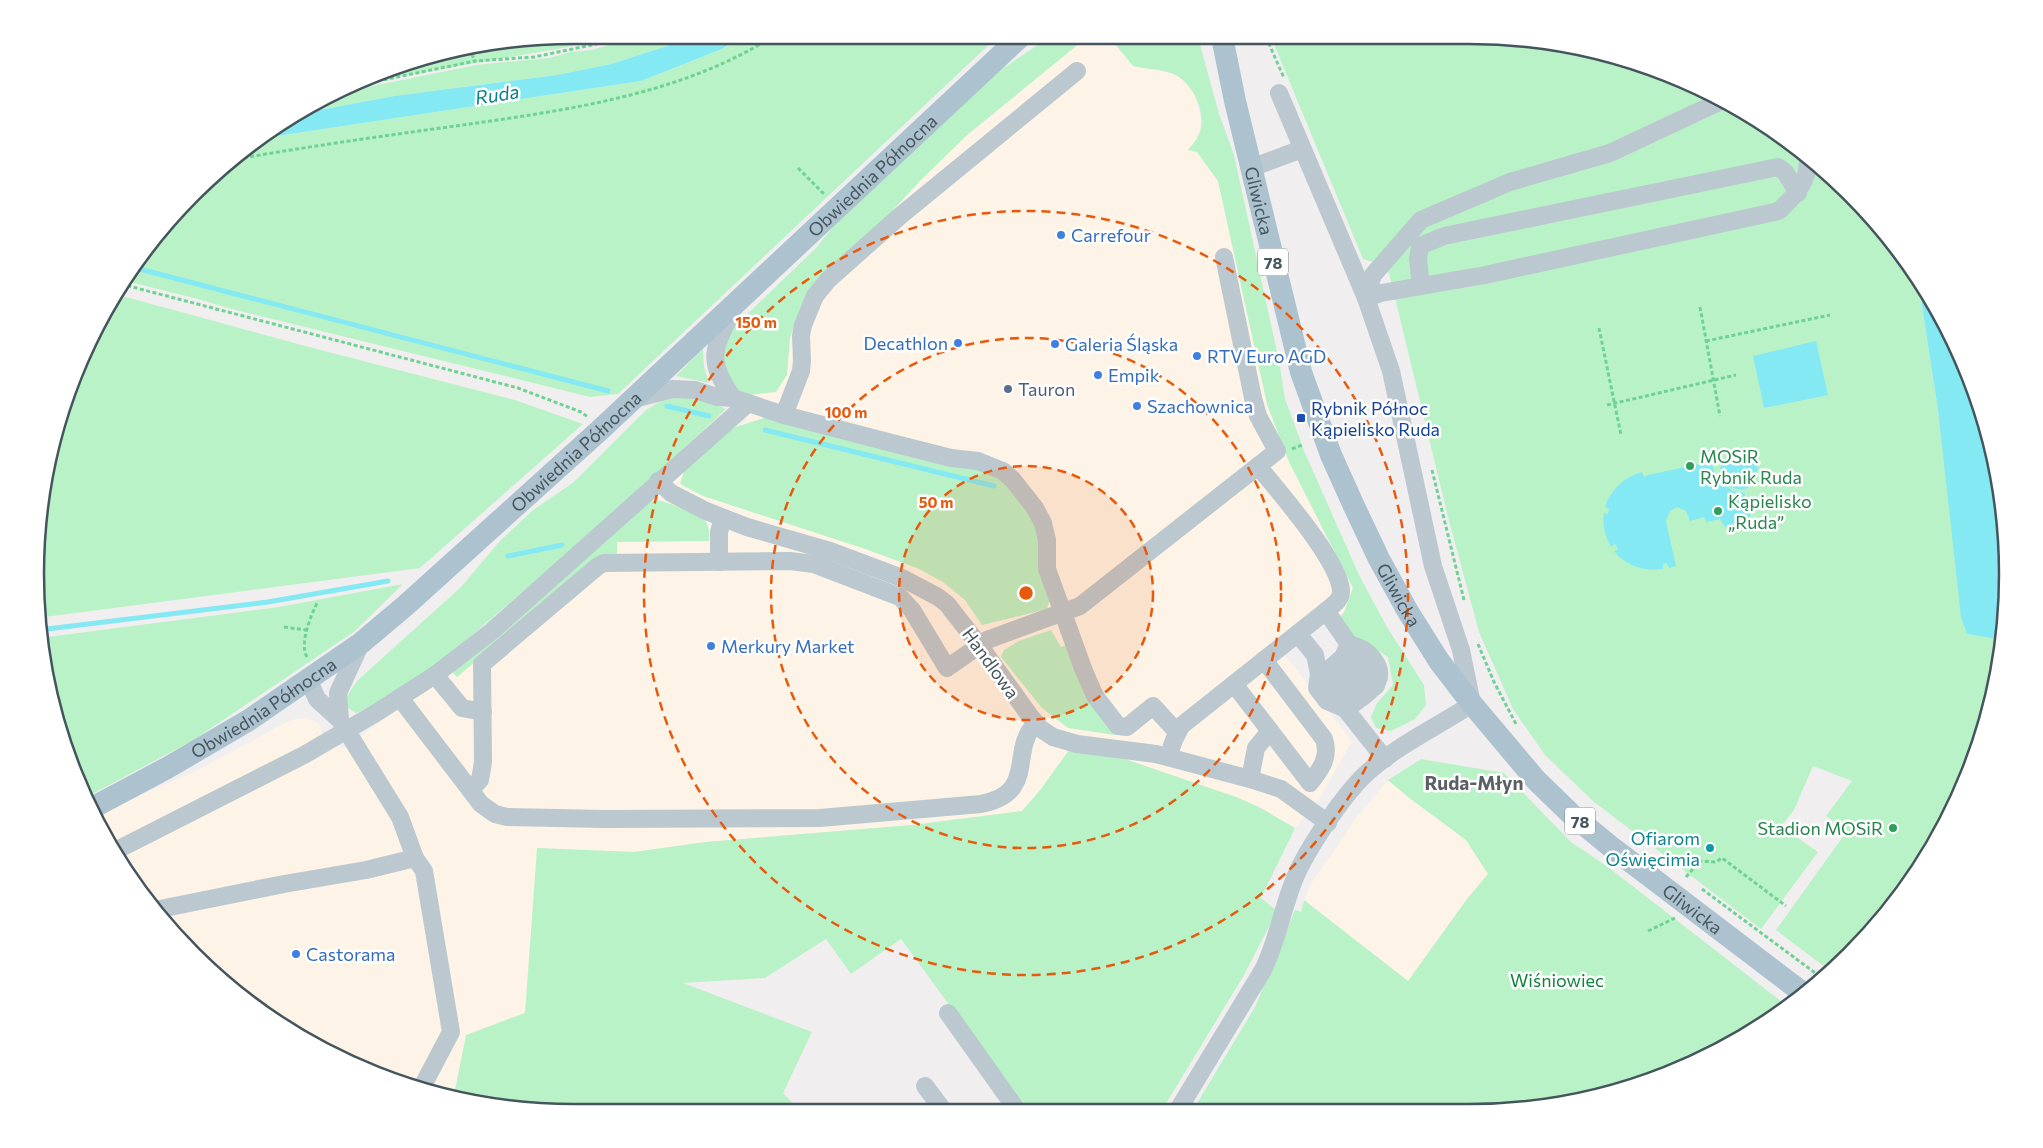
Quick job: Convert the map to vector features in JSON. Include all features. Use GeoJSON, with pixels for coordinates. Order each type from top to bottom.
{"type":"FeatureCollection","features":[{"type":"Feature","properties":{"kind":"main road","name":"Obwiednia Północna"},"geometry":{"type":"LineString","coordinates":[[96,805],[210,743],[314,677],[361,644],[426,588],[600,430],[1013,44]]}},
{"type":"Feature","properties":{"kind":"main road","name":"Gliwicka"},"geometry":{"type":"LineString","coordinates":[[1222,44],[1294,348],[1311,402],[1335,463],[1379,559],[1406,610],[1439,660],[1472,704],[1536,780],[1571,814],[1610,846],[1799,989]]}},
{"type":"Feature","properties":{"kind":"street"},"geometry":{"type":"LineString","coordinates":[[784,415],[801,371],[801,336],[803,325],[815,296],[828,280],[900,216],[1077,71]]}},
{"type":"Feature","properties":{"kind":"street"},"geometry":{"type":"LineString","coordinates":[[1182,1104],[1263,970],[1299,870],[1328,823],[1357,783],[1385,759],[1472,704],[1461,650],[1433,566],[1391,371],[1366,298],[1279,93]]}},
{"type":"Feature","properties":{"kind":"street"},"geometry":{"type":"LineString","coordinates":[[1366,298],[1373,275],[1421,220],[1510,182],[1610,153],[1715,104]]}},
{"type":"Feature","properties":{"kind":"street"},"geometry":{"type":"LineString","coordinates":[[1251,168],[1302,149]]}},
{"type":"Feature","properties":{"kind":"street"},"geometry":{"type":"LineString","coordinates":[[1366,298],[1381,293],[1485,275],[1778,211],[1798,193],[1808,171],[1808,166]]}},
{"type":"Feature","properties":{"kind":"street"},"geometry":{"type":"LineString","coordinates":[[1421,286],[1418,259],[1420,246],[1444,236],[1778,167],[1785,172],[1798,193]]}},
{"type":"Feature","properties":{"kind":"street"},"geometry":{"type":"LineString","coordinates":[[470,790],[476,785],[482,774],[482,664],[598,566],[604,563],[790,561],[814,564],[895,594],[912,610],[947,668],[986,640],[1080,606],[1278,451],[1258,416],[1224,257]]}},
{"type":"Feature","properties":{"kind":"street"},"geometry":{"type":"LineString","coordinates":[[738,300],[719,338],[714,356],[718,375],[740,401]]}},
{"type":"Feature","properties":{"kind":"street"},"geometry":{"type":"LineString","coordinates":[[633,399],[672,389],[685,388],[951,458],[978,461],[1003,471],[1014,480],[1035,508],[1043,523],[1048,540],[1047,569],[1090,687],[1118,726],[1127,727],[1153,706],[1177,732]]}},
{"type":"Feature","properties":{"kind":"street"},"geometry":{"type":"LineString","coordinates":[[121,848],[304,755],[343,725],[400,698],[435,675],[492,631],[658,481],[740,401]]}},
{"type":"Feature","properties":{"kind":"street"},"geometry":{"type":"LineString","coordinates":[[1168,757],[1177,732],[1185,723],[1298,634],[1337,602],[1340,596],[1341,590],[1338,580],[1317,540],[1258,466]]}},
{"type":"Feature","properties":{"kind":"street","name":"Handlowa"},"geometry":{"type":"LineString","coordinates":[[658,481],[682,500],[723,518],[830,551],[916,584],[938,596],[947,604],[979,645],[1036,723],[1053,737],[1067,742],[1168,757],[1250,779],[1281,789],[1328,823]]}},
{"type":"Feature","properties":{"kind":"street"},"geometry":{"type":"LineString","coordinates":[[719,562],[719,532],[723,518]]}},
{"type":"Feature","properties":{"kind":"street"},"geometry":{"type":"LineString","coordinates":[[1326,611],[1350,644],[1366,649],[1376,663],[1380,673],[1380,679],[1359,699]]}},
{"type":"Feature","properties":{"kind":"street"},"geometry":{"type":"LineString","coordinates":[[1298,634],[1315,655],[1319,674],[1359,699]]}},
{"type":"Feature","properties":{"kind":"street"},"geometry":{"type":"LineString","coordinates":[[343,725],[338,694],[361,644]]}},
{"type":"Feature","properties":{"kind":"street"},"geometry":{"type":"LineString","coordinates":[[1350,644],[1343,657],[1326,672],[1359,699],[1385,759]]}},
{"type":"Feature","properties":{"kind":"street"},"geometry":{"type":"LineString","coordinates":[[1439,660],[1461,650]]}},
{"type":"Feature","properties":{"kind":"street"},"geometry":{"type":"LineString","coordinates":[[1234,684],[1310,783],[1326,758],[1327,748],[1324,739],[1264,660]]}},
{"type":"Feature","properties":{"kind":"street"},"geometry":{"type":"LineString","coordinates":[[435,675],[462,708],[483,712]]}},
{"type":"Feature","properties":{"kind":"street"},"geometry":{"type":"LineString","coordinates":[[314,677],[320,704],[343,725],[400,817],[415,858],[424,872],[451,1032],[424,1082]]}},
{"type":"Feature","properties":{"kind":"street"},"geometry":{"type":"LineString","coordinates":[[400,698],[481,804],[490,812],[508,817],[604,819],[820,818],[981,804],[1003,797],[1011,789],[1018,777],[1026,736],[1036,723]]}},
{"type":"Feature","properties":{"kind":"street"},"geometry":{"type":"LineString","coordinates":[[1250,779],[1256,748],[1270,731]]}},
{"type":"Feature","properties":{"kind":"street"},"geometry":{"type":"LineString","coordinates":[[162,909],[366,870],[415,858]]}},
{"type":"Feature","properties":{"kind":"street"},"geometry":{"type":"LineString","coordinates":[[948,1014],[1013,1104]]}},
{"type":"Feature","properties":{"kind":"street"},"geometry":{"type":"LineString","coordinates":[[925,1086],[938,1104]]}},
{"type":"Feature","properties":{"kind":"path"},"geometry":{"type":"LineString","coordinates":[[382,80],[475,61],[534,57],[597,44]]}},
{"type":"Feature","properties":{"kind":"path"},"geometry":{"type":"LineString","coordinates":[[245,158],[532,115],[634,95],[687,79],[761,44]]}},
{"type":"Feature","properties":{"kind":"path"},"geometry":{"type":"LineString","coordinates":[[472,54],[475,61]]}},
{"type":"Feature","properties":{"kind":"path"},"geometry":{"type":"LineString","coordinates":[[798,168],[837,207]]}},
{"type":"Feature","properties":{"kind":"path"},"geometry":{"type":"LineString","coordinates":[[129,286],[518,388],[581,412],[600,430]]}},
{"type":"Feature","properties":{"kind":"path"},"geometry":{"type":"LineString","coordinates":[[1700,308],[1720,416]]}},
{"type":"Feature","properties":{"kind":"path"},"geometry":{"type":"LineString","coordinates":[[1706,341],[1830,315]]}},
{"type":"Feature","properties":{"kind":"path"},"geometry":{"type":"LineString","coordinates":[[1599,328],[1621,435]]}},
{"type":"Feature","properties":{"kind":"path"},"geometry":{"type":"LineString","coordinates":[[1607,405],[1736,375]]}},
{"type":"Feature","properties":{"kind":"path"},"geometry":{"type":"LineString","coordinates":[[314,677],[305,653],[306,630],[317,603]]}},
{"type":"Feature","properties":{"kind":"path"},"geometry":{"type":"LineString","coordinates":[[284,627],[306,630]]}},
{"type":"Feature","properties":{"kind":"path"},"geometry":{"type":"LineString","coordinates":[[1679,872],[1686,877],[1700,861],[1716,862],[1722,858],[1786,906]]}},
{"type":"Feature","properties":{"kind":"path"},"geometry":{"type":"LineString","coordinates":[[1694,883],[1817,974]]}},
{"type":"Feature","properties":{"kind":"path"},"geometry":{"type":"LineString","coordinates":[[1648,931],[1678,917]]}},
{"type":"Feature","properties":{"kind":"shaded area"},"geometry":{"type":"Polygon","coordinates":[[[1079,44],[1115,44],[1133,66],[1171,73],[1183,80],[1195,95],[1200,113],[1201,127],[1195,142],[1197,152],[1218,181],[1267,404],[1325,536],[1360,603],[1319,627],[1285,655],[1352,741],[1320,798],[1295,828],[1259,807],[1236,797],[1125,759],[1069,750],[1023,811],[912,825],[705,842],[634,852],[538,848],[525,1013],[466,1035],[455,1090],[404,1076],[339,1050],[279,1015],[224,973],[175,924],[153,897],[133,869],[100,813],[200,769],[296,719],[307,718],[316,722],[320,725],[324,743],[346,748],[454,670],[732,428],[746,422],[748,405],[735,348],[968,135],[1079,44]]]}},
{"type":"Feature","properties":{"kind":"shaded area"},"geometry":{"type":"Polygon","coordinates":[[[1388,780],[1466,840],[1488,874],[1467,899],[1408,981],[1304,900],[1312,882],[1357,817],[1388,780]]]}},
{"type":"Feature","properties":{"kind":"green space"},"geometry":{"type":"Polygon","coordinates":[[[585,44],[385,79],[437,62],[505,48],[585,44]]]}},
{"type":"Feature","properties":{"kind":"green space"},"geometry":{"type":"Polygon","coordinates":[[[613,44],[673,44],[611,64],[557,75],[394,96],[317,110],[361,88],[476,65],[549,58],[571,52],[592,50],[613,44]]]}},
{"type":"Feature","properties":{"kind":"green space"},"geometry":{"type":"Polygon","coordinates":[[[732,44],[990,44],[618,394],[590,397],[131,282],[175,224],[199,199],[224,175],[274,136],[641,81],[732,44]]]}},
{"type":"Feature","properties":{"kind":"green space"},"geometry":{"type":"Polygon","coordinates":[[[1039,44],[1079,44],[967,135],[921,180],[800,310],[790,338],[787,375],[776,392],[741,396],[729,378],[724,363],[726,346],[734,327],[816,248],[851,205],[992,76],[1039,44]]]}},
{"type":"Feature","properties":{"kind":"green space"},"geometry":{"type":"Polygon","coordinates":[[[1115,44],[1200,44],[1219,114],[1234,155],[1279,361],[1285,399],[1305,453],[1359,575],[1387,627],[1424,685],[1426,705],[1415,719],[1391,731],[1376,728],[1371,717],[1377,703],[1393,685],[1388,657],[1335,625],[1344,612],[1353,588],[1289,462],[1267,404],[1218,181],[1197,152],[1188,150],[1200,130],[1200,111],[1195,95],[1185,82],[1171,73],[1133,66],[1115,44]]]}},
{"type":"Feature","properties":{"kind":"green space","name":"MOSiR Rybnik Ruda"},"geometry":{"type":"Polygon","coordinates":[[[1274,44],[1469,44],[1538,48],[1606,62],[1672,84],[1704,98],[1764,133],[1819,175],[1868,224],[1910,279],[1921,297],[1968,634],[1995,638],[1995,643],[1981,711],[1959,777],[1945,809],[1910,869],[1890,897],[1868,924],[1825,967],[1776,930],[1847,831],[1826,816],[1852,781],[1813,766],[1794,810],[1781,826],[1818,852],[1761,929],[1594,802],[1545,755],[1513,709],[1479,632],[1449,521],[1389,273],[1376,263],[1363,259],[1274,44]]]}},
{"type":"Feature","properties":{"kind":"green space"},"geometry":{"type":"Polygon","coordinates":[[[123,296],[309,347],[515,400],[583,424],[420,568],[46,617],[44,574],[48,505],[62,437],[84,371],[98,339],[123,296]]]}},
{"type":"Feature","properties":{"kind":"green space"},"geometry":{"type":"Polygon","coordinates":[[[703,349],[704,367],[709,383],[676,376],[703,349]]]}},
{"type":"Feature","properties":{"kind":"green space"},"geometry":{"type":"Polygon","coordinates":[[[696,396],[726,409],[619,509],[437,665],[370,708],[356,713],[347,707],[347,696],[357,681],[461,587],[500,541],[533,510],[574,482],[646,410],[668,397],[696,396]]]}},
{"type":"Feature","properties":{"kind":"green space"},"geometry":{"type":"Polygon","coordinates":[[[770,416],[996,475],[1012,490],[1035,520],[1040,541],[1038,566],[1051,595],[1047,609],[982,625],[965,600],[943,582],[917,568],[703,496],[680,484],[685,468],[732,428],[770,416]]]}},
{"type":"Feature","properties":{"kind":"green space"},"geometry":{"type":"Polygon","coordinates":[[[655,500],[682,508],[703,519],[708,526],[709,541],[617,542],[617,556],[595,560],[457,677],[453,673],[454,670],[647,502],[655,500]]]}},
{"type":"Feature","properties":{"kind":"green space"},"geometry":{"type":"Polygon","coordinates":[[[403,584],[355,631],[195,739],[92,794],[72,744],[62,711],[47,637],[279,607],[403,584]]]}},
{"type":"Feature","properties":{"kind":"green space"},"geometry":{"type":"Polygon","coordinates":[[[1051,630],[1061,647],[1066,645],[1085,695],[1115,735],[1068,728],[1042,708],[1001,657],[1004,650],[1019,641],[1051,630]]]}},
{"type":"Feature","properties":{"kind":"green space"},"geometry":{"type":"Polygon","coordinates":[[[1069,750],[1125,759],[1236,797],[1259,807],[1295,828],[1261,898],[1277,911],[1244,975],[1166,1104],[1022,1104],[901,939],[851,974],[826,939],[765,978],[683,983],[812,1032],[783,1093],[793,1104],[539,1103],[505,1100],[455,1090],[466,1035],[525,1013],[537,848],[634,852],[705,842],[912,825],[1022,811],[1041,789],[1069,750]]]}},
{"type":"Feature","properties":{"kind":"green space","name":"Wiśniowiec"},"geometry":{"type":"Polygon","coordinates":[[[1421,759],[1504,773],[1571,842],[1608,867],[1782,1002],[1764,1015],[1704,1050],[1672,1064],[1606,1086],[1538,1100],[1469,1104],[1197,1104],[1255,1007],[1295,910],[1301,912],[1304,900],[1408,981],[1467,899],[1488,874],[1466,840],[1388,780],[1421,759]]]}},
{"type":"Feature","properties":{"kind":"water","name":"Ruda"},"geometry":{"type":"Polygon","coordinates":[[[673,44],[730,44],[722,49],[641,81],[274,136],[317,110],[394,96],[557,75],[611,64],[673,44]]]}},
{"type":"Feature","properties":{"kind":"water"},"geometry":{"type":"Polygon","coordinates":[[[1921,297],[1945,339],[1959,371],[1981,437],[1989,471],[1998,539],[1999,574],[1995,639],[1967,634],[1961,617],[1938,410],[1921,297]]]}},
{"type":"Feature","properties":{"kind":"water"},"geometry":{"type":"Polygon","coordinates":[[[1816,341],[1828,395],[1764,408],[1753,356],[1816,341]]]}},
{"type":"Feature","properties":{"kind":"water","name":"Kąpielisko „Ruda”"},"geometry":{"type":"Polygon","coordinates":[[[1734,452],[1746,453],[1754,458],[1757,466],[1757,475],[1753,483],[1746,488],[1738,489],[1726,485],[1733,491],[1745,493],[1744,502],[1749,510],[1750,517],[1744,528],[1732,530],[1725,526],[1720,519],[1706,522],[1704,517],[1690,521],[1686,511],[1677,507],[1670,511],[1666,521],[1676,566],[1669,568],[1667,563],[1663,564],[1663,569],[1643,569],[1624,561],[1614,551],[1618,549],[1615,544],[1611,547],[1607,538],[1603,517],[1604,513],[1608,514],[1609,509],[1605,507],[1619,485],[1629,477],[1642,472],[1644,477],[1704,463],[1705,465],[1712,464],[1715,475],[1720,477],[1722,462],[1734,452]]]}},
{"type":"Feature","properties":{"kind":"waterway"},"geometry":{"type":"LineString","coordinates":[[140,269],[608,391]]}},
{"type":"Feature","properties":{"kind":"waterway"},"geometry":{"type":"LineString","coordinates":[[667,406],[709,416]]}},
{"type":"Feature","properties":{"kind":"waterway"},"geometry":{"type":"LineString","coordinates":[[765,430],[994,486]]}},
{"type":"Feature","properties":{"kind":"waterway"},"geometry":{"type":"LineString","coordinates":[[508,556],[562,545]]}},
{"type":"Feature","properties":{"kind":"waterway"},"geometry":{"type":"LineString","coordinates":[[47,629],[268,602],[388,581]]}},
{"type":"Feature","properties":{"kind":"place","name":"Carrefour"},"geometry":{"type":"Point","coordinates":[1061,235]}},
{"type":"Feature","properties":{"kind":"place","name":"Decathlon"},"geometry":{"type":"Point","coordinates":[958,343]}},
{"type":"Feature","properties":{"kind":"place","name":"Galeria Śląska"},"geometry":{"type":"Point","coordinates":[1055,344]}},
{"type":"Feature","properties":{"kind":"place","name":"RTV Euro AGD"},"geometry":{"type":"Point","coordinates":[1197,356]}},
{"type":"Feature","properties":{"kind":"place","name":"Empik"},"geometry":{"type":"Point","coordinates":[1098,375]}},
{"type":"Feature","properties":{"kind":"place","name":"Tauron"},"geometry":{"type":"Point","coordinates":[1008,389]}},
{"type":"Feature","properties":{"kind":"place","name":"Szachownica"},"geometry":{"type":"Point","coordinates":[1137,406]}},
{"type":"Feature","properties":{"kind":"place","name":"Rybnik Północ Kąpielisko Ruda"},"geometry":{"type":"Point","coordinates":[1301,418]}},
{"type":"Feature","properties":{"kind":"place","name":"MOSiR Rybnik Ruda"},"geometry":{"type":"Point","coordinates":[1690,466]}},
{"type":"Feature","properties":{"kind":"place","name":"Kąpielisko „Ruda”"},"geometry":{"type":"Point","coordinates":[1718,511]}},
{"type":"Feature","properties":{"kind":"place","name":"Merkury Market"},"geometry":{"type":"Point","coordinates":[711,646]}},
{"type":"Feature","properties":{"kind":"place","name":"Stadion MOSiR"},"geometry":{"type":"Point","coordinates":[1893,828]}},
{"type":"Feature","properties":{"kind":"place","name":"Ofiarom Oświęcimia"},"geometry":{"type":"Point","coordinates":[1710,848]}},
{"type":"Feature","properties":{"kind":"place","name":"Castorama"},"geometry":{"type":"Point","coordinates":[296,954]}},
{"type":"Feature","properties":{"kind":"district","name":"Ruda-Młyn"},"geometry":{"type":"Point","coordinates":[1474,782]}}]}
